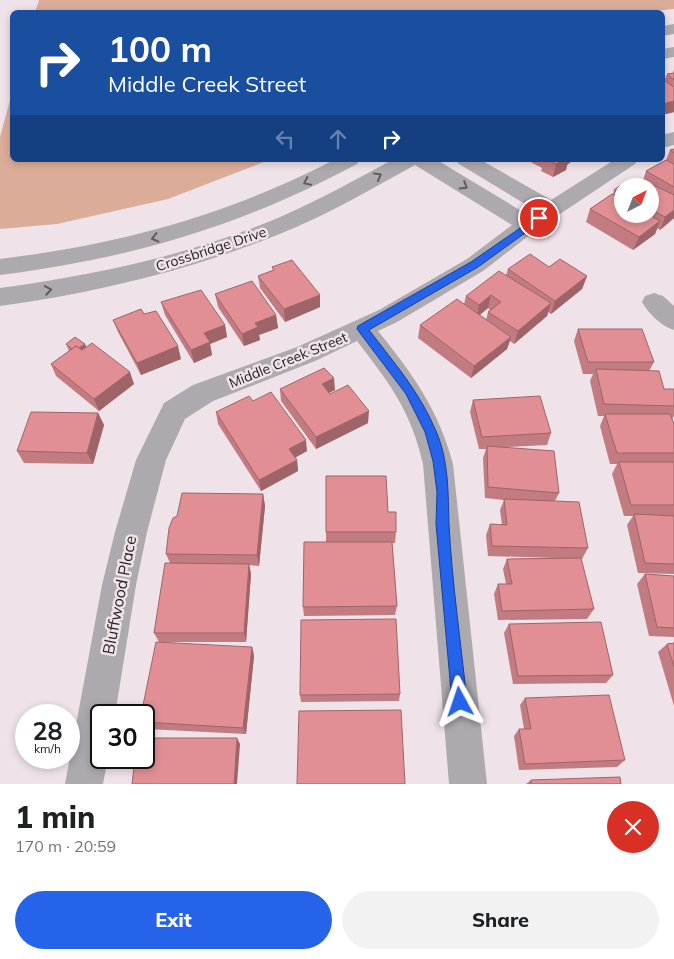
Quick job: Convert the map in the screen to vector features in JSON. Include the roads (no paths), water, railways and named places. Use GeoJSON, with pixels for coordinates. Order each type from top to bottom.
{"type":"FeatureCollection","features":[{"type":"Feature","properties":{"kind":"street","name":"Crossbridge Drive"},"geometry":{"type":"LineString","coordinates":[[0,267],[90,253],[170,234],[270,200],[346,162]]}},
{"type":"Feature","properties":{"kind":"street","name":"Crossbridge Drive"},"geometry":{"type":"LineString","coordinates":[[0,297],[106,280],[173,262],[236,242],[310,212],[404,162]]}},
{"type":"Feature","properties":{"kind":"street"},"geometry":{"type":"LineString","coordinates":[[425,162],[528,225]]}},
{"type":"Feature","properties":{"kind":"street"},"geometry":{"type":"LineString","coordinates":[[469,162],[551,210]]}},
{"type":"Feature","properties":{"kind":"street","name":"Middle Creek Street"},"geometry":{"type":"LineString","coordinates":[[174,411],[204,393],[265,370],[362,329],[475,265],[528,225],[625,162]]}},
{"type":"Feature","properties":{"kind":"street"},"geometry":{"type":"LineString","coordinates":[[654,302],[674,320]]}},
{"type":"Feature","properties":{"kind":"street"},"geometry":{"type":"LineString","coordinates":[[362,329],[410,391],[428,425],[439,461],[443,492],[444,534],[468,784]]}},
{"type":"Feature","properties":{"kind":"street","name":"Bluffwood Place"},"geometry":{"type":"LineString","coordinates":[[84,784],[119,585],[133,523],[151,460],[174,411]]}}]}
